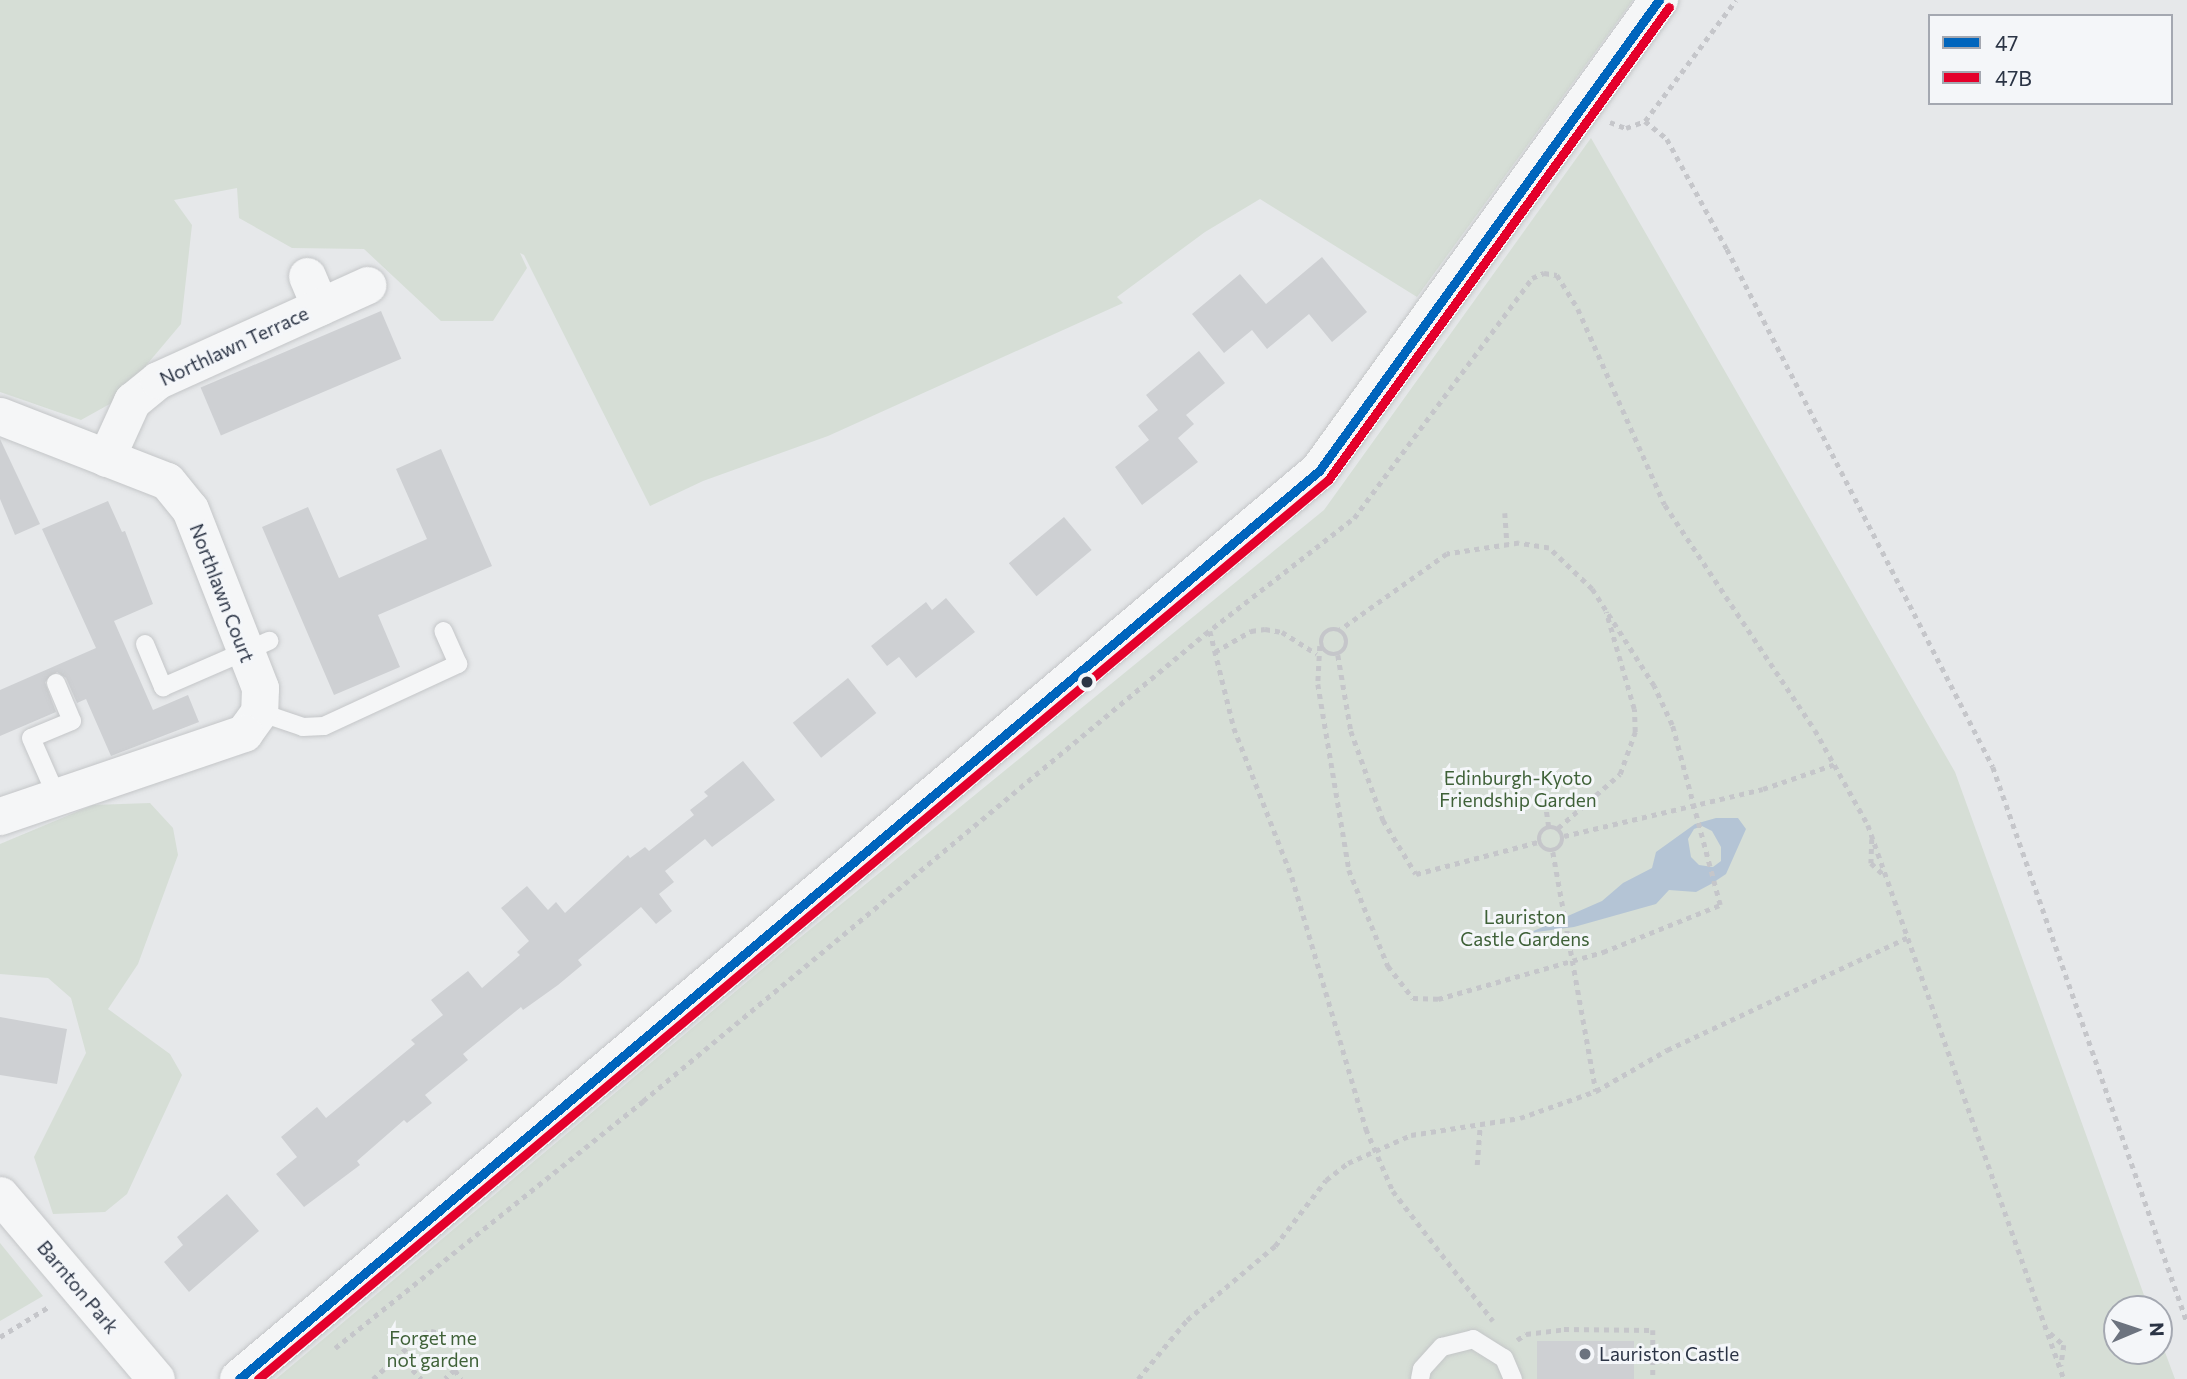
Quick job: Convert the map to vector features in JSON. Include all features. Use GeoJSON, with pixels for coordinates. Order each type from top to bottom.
{"type":"FeatureCollection","features":[{"type":"Feature","properties":{"kind":"street"},"geometry":{"type":"LineString","coordinates":[[256,1374],[1319,471],[1659,0]]}},
{"type":"Feature","properties":{"kind":"street","name":"Northlawn Terrace"},"geometry":{"type":"LineString","coordinates":[[106,458],[132,401],[158,380],[314,291],[367,285]]}},
{"type":"Feature","properties":{"kind":"street"},"geometry":{"type":"LineString","coordinates":[[0,416],[106,458]]}},
{"type":"Feature","properties":{"kind":"street","name":"Northlawn Court"},"geometry":{"type":"LineString","coordinates":[[106,458],[167,481],[190,509],[257,646],[259,712]]}},
{"type":"Feature","properties":{"kind":"street"},"geometry":{"type":"LineString","coordinates":[[0,816],[244,733],[259,712]]}},
{"type":"Feature","properties":{"kind":"street","name":"Barnton Park"},"geometry":{"type":"LineString","coordinates":[[0,1195],[156,1379]]}},
{"type":"Feature","properties":{"kind":"lane"},"geometry":{"type":"LineString","coordinates":[[259,712],[303,727],[324,726],[458,664],[443,631]]}},
{"type":"Feature","properties":{"kind":"lane"},"geometry":{"type":"LineString","coordinates":[[145,644],[163,687],[257,646]]}},
{"type":"Feature","properties":{"kind":"lane"},"geometry":{"type":"LineString","coordinates":[[56,683],[72,721],[31,738],[57,797]]}},
{"type":"Feature","properties":{"kind":"lane"},"geometry":{"type":"LineString","coordinates":[[1420,1379],[1430,1358],[1463,1339],[1490,1346],[1506,1355],[1513,1379]]}},
{"type":"Feature","properties":{"kind":"path"},"geometry":{"type":"LineString","coordinates":[[1583,107],[1626,128],[1645,121],[1736,0]]}},
{"type":"Feature","properties":{"kind":"path"},"geometry":{"type":"LineString","coordinates":[[1645,121],[1667,139],[1727,248],[1993,767],[2187,1322]]}},
{"type":"Feature","properties":{"kind":"path"},"geometry":{"type":"LineString","coordinates":[[331,1351],[664,1083],[1210,631],[1354,518],[1532,278],[1544,273],[1557,275],[1578,309],[1665,505],[1835,764],[1872,839],[2064,1379]]}},
{"type":"Feature","properties":{"kind":"path"},"geometry":{"type":"LineString","coordinates":[[1505,513],[1507,544]]}},
{"type":"Feature","properties":{"kind":"path"},"geometry":{"type":"LineString","coordinates":[[1338,656],[1346,649],[1348,638],[1340,630],[1330,628],[1321,635],[1317,654],[1333,795],[1349,870],[1388,966],[1401,987],[1413,998],[1438,999],[1570,962],[1693,919],[1720,905],[1672,725],[1654,686],[1604,607],[1572,568],[1549,548],[1507,544],[1447,554],[1340,630]]}},
{"type":"Feature","properties":{"kind":"path"},"geometry":{"type":"LineString","coordinates":[[1558,828],[1620,774],[1635,732],[1634,709],[1604,607]]}},
{"type":"Feature","properties":{"kind":"path"},"geometry":{"type":"LineString","coordinates":[[1215,652],[1251,631],[1265,629],[1282,632],[1317,654]]}},
{"type":"Feature","properties":{"kind":"path"},"geometry":{"type":"LineString","coordinates":[[1210,631],[1234,729],[1285,856],[1317,957],[1332,1022],[1375,1149],[1393,1191],[1486,1310],[1506,1355]]}},
{"type":"Feature","properties":{"kind":"path"},"geometry":{"type":"LineString","coordinates":[[1320,646],[1327,654],[1338,656]]}},
{"type":"Feature","properties":{"kind":"path"},"geometry":{"type":"LineString","coordinates":[[1338,656],[1351,731],[1382,820],[1416,874],[1538,842],[1553,852],[1570,962],[1596,1091]]}},
{"type":"Feature","properties":{"kind":"path"},"geometry":{"type":"LineString","coordinates":[[1564,836],[1692,806],[1835,764]]}},
{"type":"Feature","properties":{"kind":"path"},"geometry":{"type":"LineString","coordinates":[[1545,792],[1549,826]]}},
{"type":"Feature","properties":{"kind":"path"},"geometry":{"type":"LineString","coordinates":[[1538,842],[1540,832],[1549,826],[1558,828],[1564,836],[1562,846],[1553,852]]}},
{"type":"Feature","properties":{"kind":"path"},"geometry":{"type":"LineString","coordinates":[[1872,839],[1871,863],[1886,876]]}},
{"type":"Feature","properties":{"kind":"path"},"geometry":{"type":"LineString","coordinates":[[1138,1379],[1187,1320],[1275,1246],[1326,1180],[1375,1149],[1451,1126],[1480,1125],[1520,1118],[1596,1091],[1667,1050],[1908,937]]}},
{"type":"Feature","properties":{"kind":"path"},"geometry":{"type":"LineString","coordinates":[[1477,1164],[1480,1125]]}},
{"type":"Feature","properties":{"kind":"path"},"geometry":{"type":"LineString","coordinates":[[0,1337],[79,1288]]}},
{"type":"Feature","properties":{"kind":"path"},"geometry":{"type":"LineString","coordinates":[[1506,1355],[1519,1337],[1539,1332],[1653,1330],[1653,1379]]}},
{"type":"Feature","properties":{"kind":"path"},"geometry":{"type":"LineString","coordinates":[[2047,1330],[2064,1345],[2061,1370]]}},
{"type":"Feature","properties":{"kind":"path"},"geometry":{"type":"LineString","coordinates":[[373,1379],[423,1333],[444,1334],[458,1354],[455,1370],[445,1379]]}},
{"type":"Feature","properties":{"kind":"path"},"geometry":{"type":"LineString","coordinates":[[399,1355],[421,1379]]}},
{"type":"Feature","properties":{"kind":"path"},"geometry":{"type":"LineString","coordinates":[[455,1370],[461,1379]]}},
{"type":"Feature","properties":{"kind":"path"},"geometry":{"type":"LineString","coordinates":[[409,1379],[415,1373]]}},
{"type":"Feature","properties":{"kind":"green space"},"geometry":{"type":"Polygon","coordinates":[[[0,0],[1633,0],[1417,297],[1260,199],[1205,232],[1117,297],[1123,303],[828,436],[703,481],[650,506],[524,255],[520,253],[527,268],[493,321],[441,321],[364,249],[292,248],[239,218],[237,188],[174,200],[192,225],[181,324],[117,400],[81,420],[0,392],[0,0]]]}},
{"type":"Feature","properties":{"kind":"green space","name":"Lauriston Castle Gardens"},"geometry":{"type":"Polygon","coordinates":[[[1591,138],[1955,772],[2144,1295],[2103,1295],[2103,1365],[2170,1365],[2175,1379],[276,1379],[780,954],[1324,510],[1591,138]]]}},
{"type":"Feature","properties":{"kind":"green space"},"geometry":{"type":"Polygon","coordinates":[[[150,803],[173,828],[178,855],[138,964],[108,1009],[170,1054],[182,1075],[127,1194],[105,1212],[53,1214],[34,1157],[86,1053],[71,998],[48,978],[0,974],[0,844],[93,805],[150,803]]]}},
{"type":"Feature","properties":{"kind":"green space"},"geometry":{"type":"Polygon","coordinates":[[[0,1243],[43,1296],[0,1321],[0,1243]]]}},
{"type":"Feature","properties":{"kind":"water"},"geometry":{"type":"Polygon","coordinates":[[[1716,818],[1738,818],[1746,829],[1726,874],[1711,884],[1696,892],[1669,890],[1656,904],[1574,927],[1529,933],[1602,901],[1623,883],[1652,868],[1656,852],[1695,824],[1716,818]],[[1702,826],[1694,829],[1688,839],[1691,857],[1699,865],[1713,867],[1721,861],[1721,847],[1712,831],[1702,826]]]}},
{"type":"Feature","properties":{"kind":"building"},"geometry":{"type":"Polygon","coordinates":[[[1322,257],[1367,312],[1332,342],[1309,314],[1267,349],[1252,330],[1224,353],[1192,314],[1240,274],[1266,304],[1322,257]]]}},
{"type":"Feature","properties":{"kind":"building"},"geometry":{"type":"Polygon","coordinates":[[[381,311],[401,359],[221,435],[201,388],[381,311]]]}},
{"type":"Feature","properties":{"kind":"building"},"geometry":{"type":"Polygon","coordinates":[[[1199,351],[1225,383],[1186,415],[1194,424],[1178,438],[1198,462],[1142,505],[1115,467],[1149,440],[1138,426],[1158,410],[1146,395],[1199,351]]]}},
{"type":"Feature","properties":{"kind":"building"},"geometry":{"type":"Polygon","coordinates":[[[0,439],[40,524],[15,535],[0,499],[0,439]]]}},
{"type":"Feature","properties":{"kind":"building"},"geometry":{"type":"Polygon","coordinates":[[[441,449],[492,566],[378,615],[400,667],[334,695],[262,527],[308,507],[339,578],[427,539],[396,469],[441,449]]]}},
{"type":"Feature","properties":{"kind":"building"},"geometry":{"type":"Polygon","coordinates":[[[108,501],[122,532],[125,531],[153,604],[114,621],[153,710],[188,695],[199,722],[111,756],[86,699],[77,703],[66,678],[57,672],[45,682],[56,712],[0,736],[0,690],[96,648],[42,529],[108,501]]]}},
{"type":"Feature","properties":{"kind":"building"},"geometry":{"type":"Polygon","coordinates":[[[1064,517],[1092,550],[1036,596],[1009,563],[1064,517]]]}},
{"type":"Feature","properties":{"kind":"building"},"geometry":{"type":"Polygon","coordinates":[[[946,598],[975,632],[916,678],[899,657],[887,666],[871,646],[926,602],[932,610],[946,598]]]}},
{"type":"Feature","properties":{"kind":"building"},"geometry":{"type":"Polygon","coordinates":[[[848,678],[876,713],[821,758],[793,723],[848,678]]]}},
{"type":"Feature","properties":{"kind":"building"},"geometry":{"type":"Polygon","coordinates":[[[743,761],[775,800],[712,847],[705,839],[665,871],[674,882],[659,894],[672,911],[656,924],[641,907],[578,960],[582,965],[558,985],[523,1010],[521,1007],[463,1054],[468,1060],[425,1095],[432,1103],[407,1123],[404,1120],[357,1161],[360,1165],[304,1207],[276,1174],[297,1157],[281,1137],[317,1107],[326,1118],[415,1044],[411,1040],[443,1015],[431,1000],[468,971],[482,988],[520,955],[517,952],[529,941],[501,908],[527,886],[548,910],[556,902],[565,913],[628,855],[630,858],[645,847],[649,851],[694,815],[690,810],[708,796],[704,792],[743,761]]]}},
{"type":"Feature","properties":{"kind":"building"},"geometry":{"type":"Polygon","coordinates":[[[0,1017],[67,1029],[57,1084],[0,1075],[0,1017]]]}},
{"type":"Feature","properties":{"kind":"building"},"geometry":{"type":"Polygon","coordinates":[[[227,1194],[259,1231],[189,1292],[164,1262],[183,1245],[177,1237],[227,1194]]]}},
{"type":"Feature","properties":{"kind":"building","name":"Lauriston Castle"},"geometry":{"type":"Polygon","coordinates":[[[1537,1341],[1634,1341],[1634,1379],[1537,1379],[1537,1341]]]}},
{"type":"Feature","properties":{"kind":"transit line","name":"47"},"geometry":{"type":"LineString","coordinates":[[239,1379],[1319,471],[1659,0]]}},
{"type":"Feature","properties":{"kind":"transit line","name":"47B"},"geometry":{"type":"LineString","coordinates":[[258,1379],[1328,480],[1669,7]]}},
{"type":"Feature","properties":{"kind":"place","name":"Lauriston Castle"},"geometry":{"type":"Point","coordinates":[1585,1354]}},
{"type":"Feature","properties":{"kind":"park label","name":"Edinburgh-Kyoto Friendship Garden"},"geometry":{"type":"Point","coordinates":[1518,789]}},
{"type":"Feature","properties":{"kind":"park label","name":"Forget me not garden"},"geometry":{"type":"Point","coordinates":[433,1349]}}]}
